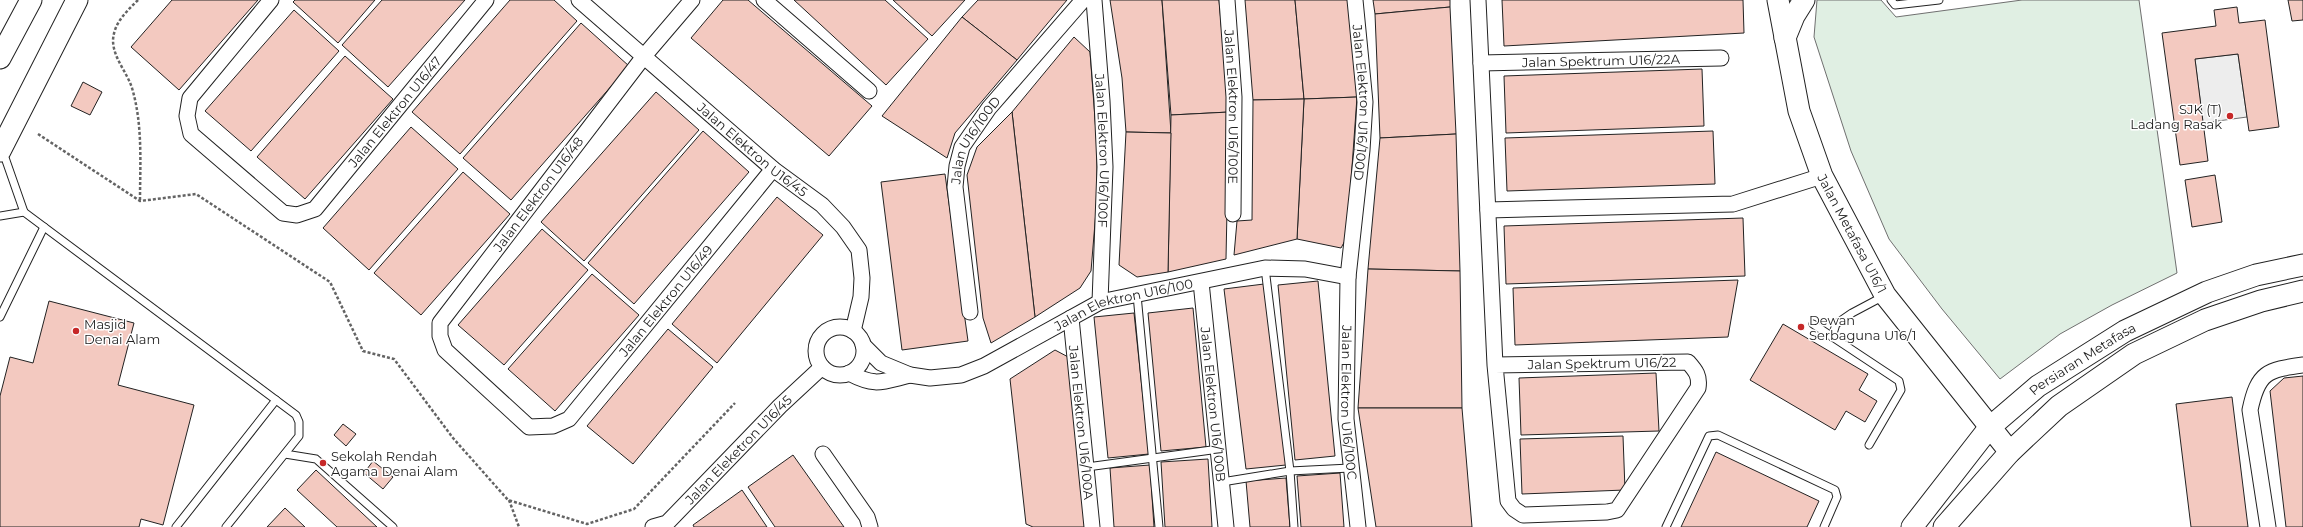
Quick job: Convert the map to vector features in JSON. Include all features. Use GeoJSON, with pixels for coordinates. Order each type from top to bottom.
{"type":"FeatureCollection","features":[{"type":"Feature","properties":{"kind":"main road"},"geometry":{"type":"LineString","coordinates":[[0,58],[31,0]]}},
{"type":"Feature","properties":{"kind":"main road"},"geometry":{"type":"LineString","coordinates":[[1,149],[77,0]]}},
{"type":"Feature","properties":{"kind":"main road","name":"Jalan Metafasa U16/1"},"geometry":{"type":"LineString","coordinates":[[1778,0],[1799,111],[1822,176],[1886,295],[2010,452]]}},
{"type":"Feature","properties":{"kind":"main road"},"geometry":{"type":"LineString","coordinates":[[1785,38],[1794,16],[1804,0]]}},
{"type":"Feature","properties":{"kind":"main road","name":"Persiaran Metafasa"},"geometry":{"type":"LineString","coordinates":[[1912,527],[1990,428],[2038,386],[2125,331],[2214,290],[2256,275],[2303,265]]}},
{"type":"Feature","properties":{"kind":"main road","name":"Persiaran Metafasa"},"geometry":{"type":"LineString","coordinates":[[1944,527],[2010,452],[2059,406],[2134,354],[2205,320],[2261,301],[2303,291]]}},
{"type":"Feature","properties":{"kind":"street","name":"Jalan Elektron U16/47"},"geometry":{"type":"LineString","coordinates":[[271,0],[190,98],[187,116],[191,134],[283,213],[297,215],[315,209],[486,0]]}},
{"type":"Feature","properties":{"kind":"street","name":"Jalan Elektron U16/45"},"geometry":{"type":"LineString","coordinates":[[579,0],[645,55],[773,169],[822,205],[843,227],[859,250],[862,278],[861,297],[853,331]]}},
{"type":"Feature","properties":{"kind":"street","name":"Jalan Elektron U16/48"},"geometry":{"type":"LineString","coordinates":[[553,426],[529,427],[445,350],[440,336],[440,323],[645,55],[692,0]]}},
{"type":"Feature","properties":{"kind":"street"},"geometry":{"type":"LineString","coordinates":[[764,0],[869,91]]}},
{"type":"Feature","properties":{"kind":"street","name":"Jalan U16/100D"},"geometry":{"type":"LineString","coordinates":[[970,312],[955,187],[957,166],[962,146],[989,108],[1083,0]]}},
{"type":"Feature","properties":{"kind":"street","name":"Jalan Elektron U16/100F"},"geometry":{"type":"LineString","coordinates":[[1094,0],[1102,101],[1105,167],[1100,302]]}},
{"type":"Feature","properties":{"kind":"street","name":"Jalan Elektron U16/100E"},"geometry":{"type":"LineString","coordinates":[[1227,0],[1234,97],[1233,214]]}},
{"type":"Feature","properties":{"kind":"street","name":"Jalan Elektron U16/100D"},"geometry":{"type":"LineString","coordinates":[[1348,278],[1362,150],[1364,102],[1355,0]]}},
{"type":"Feature","properties":{"kind":"street","name":"Jalan Spektrum U16/22"},"geometry":{"type":"LineString","coordinates":[[1478,0],[1495,365],[1508,501],[1514,509],[1523,515],[1607,512],[1617,510],[1698,388],[1700,380],[1697,371],[1688,362],[1495,365]]}},
{"type":"Feature","properties":{"kind":"street","name":"Jalan Spektrum U16/22A"},"geometry":{"type":"LineString","coordinates":[[1481,63],[1721,58]]}},
{"type":"Feature","properties":{"kind":"street","name":"Jalan Elektron U16/49"},"geometry":{"type":"LineString","coordinates":[[553,426],[569,419],[773,169]]}},
{"type":"Feature","properties":{"kind":"street"},"geometry":{"type":"LineString","coordinates":[[1488,210],[1733,204],[1822,176]]}},
{"type":"Feature","properties":{"kind":"street","name":"Jalan Elektron U16/100"},"geometry":{"type":"LineString","coordinates":[[910,375],[930,378],[961,375],[984,366],[1100,302],[1265,268],[1305,269],[1348,278]]}},
{"type":"Feature","properties":{"kind":"street","name":"Jalan Elektron U16/100C"},"geometry":{"type":"LineString","coordinates":[[1348,278],[1346,419],[1350,468],[1358,527]]}},
{"type":"Feature","properties":{"kind":"street","name":"Jalan Elektron U16/100B"},"geometry":{"type":"LineString","coordinates":[[1201,282],[1226,527]]}},
{"type":"Feature","properties":{"kind":"street","name":"Jalan Elektron U16/100A"},"geometry":{"type":"LineString","coordinates":[[1071,318],[1092,527]]}},
{"type":"Feature","properties":{"kind":"street"},"geometry":{"type":"LineString","coordinates":[[862,345],[862,358],[855,370],[849,373],[834,374],[822,367],[816,352],[819,338],[824,332],[838,327],[853,331],[862,345],[881,363],[910,375]]}},
{"type":"Feature","properties":{"kind":"street"},"geometry":{"type":"LineString","coordinates":[[2268,527],[2250,410],[2253,394],[2260,380],[2272,370],[2303,365]]}},
{"type":"Feature","properties":{"kind":"street","name":"Jalan Eleketron U16/45"},"geometry":{"type":"LineString","coordinates":[[663,526],[780,406],[822,367]]}},
{"type":"Feature","properties":{"kind":"street"},"geometry":{"type":"LineString","coordinates":[[849,373],[867,382],[882,382],[910,375]]}},
{"type":"Feature","properties":{"kind":"street"},"geometry":{"type":"LineString","coordinates":[[823,454],[867,517],[870,527]]}},
{"type":"Feature","properties":{"kind":"lane"},"geometry":{"type":"LineString","coordinates":[[1890,0],[1895,5],[1905,5],[1939,0]]}},
{"type":"Feature","properties":{"kind":"lane"},"geometry":{"type":"LineString","coordinates":[[1,149],[24,212],[296,415],[299,422],[299,436],[226,527]]}},
{"type":"Feature","properties":{"kind":"lane"},"geometry":{"type":"LineString","coordinates":[[0,216],[24,212]]}},
{"type":"Feature","properties":{"kind":"lane"},"geometry":{"type":"LineString","coordinates":[[0,317],[44,227]]}},
{"type":"Feature","properties":{"kind":"lane"},"geometry":{"type":"LineString","coordinates":[[1265,268],[1290,470],[1294,527]]}},
{"type":"Feature","properties":{"kind":"lane"},"geometry":{"type":"LineString","coordinates":[[1137,295],[1154,459],[1159,527]]}},
{"type":"Feature","properties":{"kind":"lane"},"geometry":{"type":"LineString","coordinates":[[1832,337],[1836,324],[1852,313],[1886,295]]}},
{"type":"Feature","properties":{"kind":"lane"},"geometry":{"type":"LineString","coordinates":[[1813,324],[1899,381],[1900,390],[1869,445]]}},
{"type":"Feature","properties":{"kind":"lane"},"geometry":{"type":"LineString","coordinates":[[176,527],[276,400]]}},
{"type":"Feature","properties":{"kind":"lane"},"geometry":{"type":"LineString","coordinates":[[1666,527],[1709,436],[1718,435],[1835,490],[1837,497],[1824,527]]}},
{"type":"Feature","properties":{"kind":"lane"},"geometry":{"type":"LineString","coordinates":[[1087,467],[1219,450]]}},
{"type":"Feature","properties":{"kind":"lane"},"geometry":{"type":"LineString","coordinates":[[285,454],[316,459],[393,527]]}},
{"type":"Feature","properties":{"kind":"lane"},"geometry":{"type":"LineString","coordinates":[[1222,482],[1290,470],[1350,468]]}},
{"type":"Feature","properties":{"kind":"path"},"geometry":{"type":"LineString","coordinates":[[138,0],[116,25],[113,40],[114,52],[132,88],[140,132],[140,201]]}},
{"type":"Feature","properties":{"kind":"path"},"geometry":{"type":"LineString","coordinates":[[38,134],[140,201],[196,194],[330,282],[363,351],[394,359],[453,438],[508,500],[519,527]]}},
{"type":"Feature","properties":{"kind":"path"},"geometry":{"type":"LineString","coordinates":[[508,500],[587,524],[634,509],[735,403]]}},
{"type":"Feature","properties":{"kind":"green space"},"geometry":{"type":"Polygon","coordinates":[[[1817,0],[1881,0],[1896,17],[2022,0],[2139,0],[2177,273],[2112,305],[2060,334],[2000,379],[1942,309],[1889,239],[1851,151],[1814,37],[1817,0]]]}},
{"type":"Feature","properties":{"kind":"shaded area"},"geometry":{"type":"Polygon","coordinates":[[[2238,54],[2247,117],[2203,123],[2195,59],[2238,54]]]}},
{"type":"Feature","properties":{"kind":"building"},"geometry":{"type":"Polygon","coordinates":[[[172,0],[258,0],[179,90],[131,47],[172,0]]]}},
{"type":"Feature","properties":{"kind":"building"},"geometry":{"type":"Polygon","coordinates":[[[295,0],[375,0],[338,43],[293,2],[295,0]]]}},
{"type":"Feature","properties":{"kind":"building"},"geometry":{"type":"Polygon","coordinates":[[[382,0],[465,0],[388,87],[342,45],[382,0]]]}},
{"type":"Feature","properties":{"kind":"building"},"geometry":{"type":"Polygon","coordinates":[[[510,0],[554,0],[577,21],[460,154],[412,112],[510,0]]]}},
{"type":"Feature","properties":{"kind":"building"},"geometry":{"type":"Polygon","coordinates":[[[723,0],[748,0],[872,106],[829,156],[691,38],[723,0]]]}},
{"type":"Feature","properties":{"kind":"building"},"geometry":{"type":"Polygon","coordinates":[[[794,0],[885,0],[928,39],[886,85],[794,0]]]}},
{"type":"Feature","properties":{"kind":"building"},"geometry":{"type":"Polygon","coordinates":[[[893,0],[965,0],[932,36],[893,0]]]}},
{"type":"Feature","properties":{"kind":"building"},"geometry":{"type":"Polygon","coordinates":[[[978,0],[1067,0],[1017,60],[962,17],[978,0]]]}},
{"type":"Feature","properties":{"kind":"building"},"geometry":{"type":"Polygon","coordinates":[[[1110,0],[1162,0],[1171,133],[1126,132],[1122,78],[1110,0]]]}},
{"type":"Feature","properties":{"kind":"building"},"geometry":{"type":"Polygon","coordinates":[[[1162,0],[1219,0],[1229,112],[1171,115],[1162,0]]]}},
{"type":"Feature","properties":{"kind":"building"},"geometry":{"type":"Polygon","coordinates":[[[1245,0],[1295,0],[1304,99],[1253,100],[1245,0]]]}},
{"type":"Feature","properties":{"kind":"building"},"geometry":{"type":"Polygon","coordinates":[[[1295,0],[1348,0],[1357,97],[1304,99],[1295,0]]]}},
{"type":"Feature","properties":{"kind":"building"},"geometry":{"type":"Polygon","coordinates":[[[1373,0],[1450,0],[1450,7],[1375,14],[1373,0]]]}},
{"type":"Feature","properties":{"kind":"building"},"geometry":{"type":"Polygon","coordinates":[[[1502,0],[1743,0],[1744,33],[1504,46],[1502,0]]]}},
{"type":"Feature","properties":{"kind":"building"},"geometry":{"type":"Polygon","coordinates":[[[2288,0],[2303,0],[2303,20],[2292,21],[2288,0]]]}},
{"type":"Feature","properties":{"kind":"building"},"geometry":{"type":"Polygon","coordinates":[[[1450,7],[1456,134],[1380,138],[1375,14],[1450,7]]]}},
{"type":"Feature","properties":{"kind":"building"},"geometry":{"type":"Polygon","coordinates":[[[2237,7],[2239,23],[2265,20],[2279,127],[2249,131],[2238,54],[2195,59],[2208,161],[2180,165],[2162,33],[2216,26],[2214,10],[2237,7]]]}},
{"type":"Feature","properties":{"kind":"building"},"geometry":{"type":"Polygon","coordinates":[[[294,10],[339,51],[251,151],[205,111],[294,10]]]}},
{"type":"Feature","properties":{"kind":"building"},"geometry":{"type":"Polygon","coordinates":[[[962,17],[1017,60],[955,133],[947,158],[882,116],[962,17]]]}},
{"type":"Feature","properties":{"kind":"building"},"geometry":{"type":"Polygon","coordinates":[[[581,23],[629,66],[511,200],[463,158],[581,23]]]}},
{"type":"Feature","properties":{"kind":"building"},"geometry":{"type":"Polygon","coordinates":[[[1074,37],[1090,52],[1097,146],[1097,199],[1091,271],[1080,288],[1035,317],[1012,112],[1074,37]]]}},
{"type":"Feature","properties":{"kind":"building"},"geometry":{"type":"Polygon","coordinates":[[[345,56],[393,99],[305,199],[257,157],[345,56]]]}},
{"type":"Feature","properties":{"kind":"building"},"geometry":{"type":"Polygon","coordinates":[[[1702,69],[1704,126],[1506,133],[1504,76],[1702,69]]]}},
{"type":"Feature","properties":{"kind":"building"},"geometry":{"type":"Polygon","coordinates":[[[83,82],[102,92],[90,115],[71,106],[83,82]]]}},
{"type":"Feature","properties":{"kind":"building"},"geometry":{"type":"Polygon","coordinates":[[[656,92],[699,130],[584,261],[541,222],[656,92]]]}},
{"type":"Feature","properties":{"kind":"building"},"geometry":{"type":"Polygon","coordinates":[[[1357,97],[1347,237],[1341,248],[1297,239],[1304,99],[1357,97]]]}},
{"type":"Feature","properties":{"kind":"building"},"geometry":{"type":"Polygon","coordinates":[[[1304,99],[1297,239],[1234,255],[1237,221],[1252,220],[1253,100],[1304,99]]]}},
{"type":"Feature","properties":{"kind":"building"},"geometry":{"type":"Polygon","coordinates":[[[1012,112],[1035,317],[991,343],[983,318],[967,175],[977,147],[1012,112]]]}},
{"type":"Feature","properties":{"kind":"building"},"geometry":{"type":"Polygon","coordinates":[[[1229,112],[1226,259],[1168,272],[1171,115],[1229,112]]]}},
{"type":"Feature","properties":{"kind":"building"},"geometry":{"type":"Polygon","coordinates":[[[411,127],[458,169],[369,270],[323,228],[411,127]]]}},
{"type":"Feature","properties":{"kind":"building"},"geometry":{"type":"Polygon","coordinates":[[[703,131],[749,172],[634,304],[588,263],[703,131]]]}},
{"type":"Feature","properties":{"kind":"building"},"geometry":{"type":"Polygon","coordinates":[[[1713,131],[1715,184],[1507,191],[1505,138],[1713,131]]]}},
{"type":"Feature","properties":{"kind":"building"},"geometry":{"type":"Polygon","coordinates":[[[1126,132],[1171,133],[1168,272],[1137,277],[1119,265],[1126,132]]]}},
{"type":"Feature","properties":{"kind":"building"},"geometry":{"type":"Polygon","coordinates":[[[1456,134],[1460,271],[1368,269],[1380,138],[1456,134]]]}},
{"type":"Feature","properties":{"kind":"building"},"geometry":{"type":"Polygon","coordinates":[[[463,172],[510,214],[421,315],[374,273],[463,172]]]}},
{"type":"Feature","properties":{"kind":"building"},"geometry":{"type":"Polygon","coordinates":[[[945,174],[968,341],[902,350],[881,182],[945,174]]]}},
{"type":"Feature","properties":{"kind":"building"},"geometry":{"type":"Polygon","coordinates":[[[2215,175],[2222,222],[2192,227],[2185,180],[2215,175]]]}},
{"type":"Feature","properties":{"kind":"building"},"geometry":{"type":"Polygon","coordinates":[[[777,197],[823,235],[717,363],[672,324],[777,197]]]}},
{"type":"Feature","properties":{"kind":"building"},"geometry":{"type":"Polygon","coordinates":[[[1743,218],[1745,276],[1506,284],[1504,226],[1743,218]]]}},
{"type":"Feature","properties":{"kind":"building"},"geometry":{"type":"Polygon","coordinates":[[[542,229],[588,270],[504,365],[458,325],[542,229]]]}},
{"type":"Feature","properties":{"kind":"building"},"geometry":{"type":"Polygon","coordinates":[[[1368,269],[1460,271],[1462,408],[1358,408],[1368,269]]]}},
{"type":"Feature","properties":{"kind":"building"},"geometry":{"type":"Polygon","coordinates":[[[592,274],[639,315],[555,411],[508,369],[592,274]]]}},
{"type":"Feature","properties":{"kind":"building"},"geometry":{"type":"Polygon","coordinates":[[[1738,280],[1728,337],[1515,345],[1513,288],[1738,280]]]}},
{"type":"Feature","properties":{"kind":"building"},"geometry":{"type":"Polygon","coordinates":[[[1318,281],[1335,456],[1295,460],[1278,285],[1318,281]]]}},
{"type":"Feature","properties":{"kind":"building"},"geometry":{"type":"Polygon","coordinates":[[[1264,284],[1286,465],[1246,469],[1224,289],[1264,284]]]}},
{"type":"Feature","properties":{"kind":"building","name":"Masjid Denai Alam"},"geometry":{"type":"Polygon","coordinates":[[[49,301],[134,323],[118,385],[194,405],[163,525],[141,519],[139,527],[0,527],[0,396],[10,357],[33,363],[49,301]]]}},
{"type":"Feature","properties":{"kind":"building"},"geometry":{"type":"Polygon","coordinates":[[[1193,308],[1206,447],[1161,451],[1148,313],[1193,308]]]}},
{"type":"Feature","properties":{"kind":"building"},"geometry":{"type":"Polygon","coordinates":[[[1134,313],[1149,454],[1108,458],[1094,317],[1134,313]]]}},
{"type":"Feature","properties":{"kind":"building"},"geometry":{"type":"Polygon","coordinates":[[[1783,324],[1868,374],[1859,390],[1877,401],[1865,422],[1846,411],[1835,430],[1750,380],[1783,324]]]}},
{"type":"Feature","properties":{"kind":"building"},"geometry":{"type":"Polygon","coordinates":[[[668,329],[713,367],[633,464],[587,426],[668,329]]]}},
{"type":"Feature","properties":{"kind":"building"},"geometry":{"type":"Polygon","coordinates":[[[1055,350],[1072,359],[1088,527],[1033,527],[1026,524],[1010,379],[1055,350]]]}},
{"type":"Feature","properties":{"kind":"building"},"geometry":{"type":"Polygon","coordinates":[[[1656,373],[1659,431],[1521,435],[1519,378],[1656,373]]]}},
{"type":"Feature","properties":{"kind":"building"},"geometry":{"type":"Polygon","coordinates":[[[2303,376],[2303,527],[2286,527],[2270,391],[2284,378],[2303,376]]]}},
{"type":"Feature","properties":{"kind":"building"},"geometry":{"type":"Polygon","coordinates":[[[2232,397],[2248,527],[2191,527],[2176,404],[2232,397]]]}},
{"type":"Feature","properties":{"kind":"building"},"geometry":{"type":"Polygon","coordinates":[[[1358,408],[1462,408],[1472,527],[1376,527],[1358,408]]]}},
{"type":"Feature","properties":{"kind":"building"},"geometry":{"type":"Polygon","coordinates":[[[343,424],[356,434],[346,446],[334,435],[343,424]]]}},
{"type":"Feature","properties":{"kind":"building"},"geometry":{"type":"Polygon","coordinates":[[[1623,436],[1625,490],[1522,494],[1520,439],[1623,436]]]}},
{"type":"Feature","properties":{"kind":"building"},"geometry":{"type":"Polygon","coordinates":[[[1716,452],[1819,501],[1807,527],[1681,527],[1716,452]]]}},
{"type":"Feature","properties":{"kind":"building"},"geometry":{"type":"Polygon","coordinates":[[[793,455],[844,527],[775,527],[748,487],[793,455]]]}},
{"type":"Feature","properties":{"kind":"building"},"geometry":{"type":"Polygon","coordinates":[[[1208,459],[1212,527],[1165,527],[1161,462],[1208,459]]]}},
{"type":"Feature","properties":{"kind":"building"},"geometry":{"type":"Polygon","coordinates":[[[373,461],[393,477],[383,489],[364,473],[373,461]]]}},
{"type":"Feature","properties":{"kind":"building"},"geometry":{"type":"Polygon","coordinates":[[[1150,465],[1154,527],[1114,527],[1110,468],[1150,465]]]}},
{"type":"Feature","properties":{"kind":"building"},"geometry":{"type":"Polygon","coordinates":[[[316,470],[377,527],[337,527],[297,490],[316,470]]]}},
{"type":"Feature","properties":{"kind":"building"},"geometry":{"type":"Polygon","coordinates":[[[1340,473],[1344,527],[1301,527],[1297,476],[1340,473]]]}},
{"type":"Feature","properties":{"kind":"building"},"geometry":{"type":"Polygon","coordinates":[[[1286,478],[1290,527],[1250,527],[1246,481],[1286,478]]]}},
{"type":"Feature","properties":{"kind":"building"},"geometry":{"type":"Polygon","coordinates":[[[742,490],[767,527],[694,527],[693,525],[742,490]]]}},
{"type":"Feature","properties":{"kind":"building"},"geometry":{"type":"Polygon","coordinates":[[[285,508],[305,527],[267,527],[285,508]]]}},
{"type":"Feature","properties":{"kind":"place","name":"SJK (T) Ladang Rasak"},"geometry":{"type":"Point","coordinates":[2230,116]}},
{"type":"Feature","properties":{"kind":"place","name":"Dewan Serbaguna U16/1"},"geometry":{"type":"Point","coordinates":[1801,327]}},
{"type":"Feature","properties":{"kind":"place","name":"Masjid Denai Alam"},"geometry":{"type":"Point","coordinates":[76,331]}},
{"type":"Feature","properties":{"kind":"place","name":"Sekolah Rendah Agama Denai Alam"},"geometry":{"type":"Point","coordinates":[323,463]}}]}
